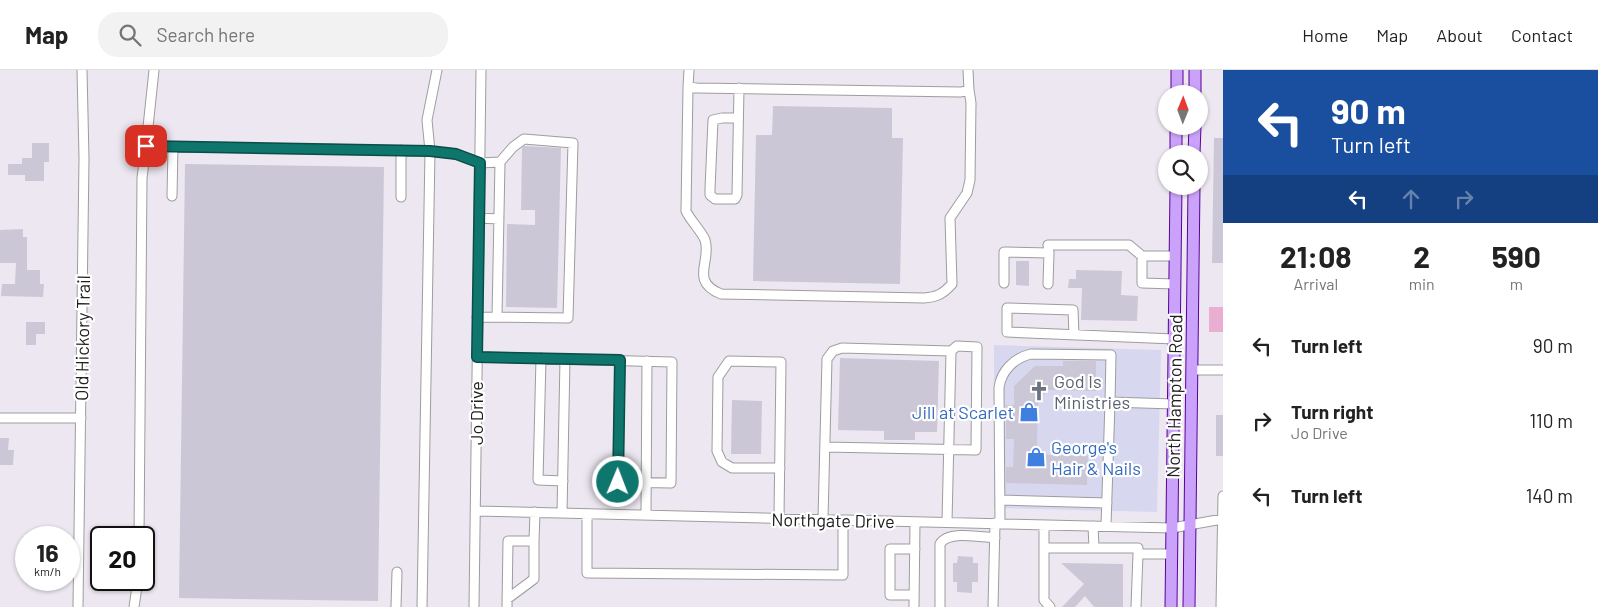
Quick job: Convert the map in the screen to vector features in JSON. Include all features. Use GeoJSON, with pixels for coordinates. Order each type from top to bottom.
{"type":"FeatureCollection","features":[{"type":"Feature","properties":{"kind":"main road"},"geometry":{"type":"LineString","coordinates":[[1177,70],[1177,85]]}},
{"type":"Feature","properties":{"kind":"main road"},"geometry":{"type":"LineString","coordinates":[[1195,85],[1196,70]]}},
{"type":"Feature","properties":{"kind":"main road","name":"North Hampton Road"},"geometry":{"type":"LineString","coordinates":[[1171,607],[1176,195]]}},
{"type":"Feature","properties":{"kind":"main road","name":"North Hampton Road"},"geometry":{"type":"LineString","coordinates":[[1189,607],[1194,195]]}},
{"type":"Feature","properties":{"kind":"main road"},"geometry":{"type":"LineString","coordinates":[[1175,260],[1193,265]]}},
{"type":"Feature","properties":{"kind":"main road"},"geometry":{"type":"LineString","coordinates":[[1174,404],[1191,405]]}},
{"type":"Feature","properties":{"kind":"street","name":"Old Hickory Trail"},"geometry":{"type":"LineString","coordinates":[[78,607],[84,158],[82,70]]}},
{"type":"Feature","properties":{"kind":"street"},"geometry":{"type":"LineString","coordinates":[[139,526],[142,178],[154,88],[154,70]]}},
{"type":"Feature","properties":{"kind":"street"},"geometry":{"type":"LineString","coordinates":[[422,607],[430,151],[427,120],[437,70]]}},
{"type":"Feature","properties":{"kind":"street","name":"Jo Drive"},"geometry":{"type":"LineString","coordinates":[[474,607],[481,70]]}},
{"type":"Feature","properties":{"kind":"street"},"geometry":{"type":"LineString","coordinates":[[689,70],[686,211],[691,222],[705,240],[705,282],[710,290],[721,294],[924,298],[935,298],[944,293],[952,284],[950,218],[967,193],[970,180],[971,102],[968,70]]}},
{"type":"Feature","properties":{"kind":"street"},"geometry":{"type":"LineString","coordinates":[[688,87],[969,90]]}},
{"type":"Feature","properties":{"kind":"street"},"geometry":{"type":"LineString","coordinates":[[738,118],[712,120],[710,194],[715,199],[735,199],[737,195],[739,88]]}},
{"type":"Feature","properties":{"kind":"street"},"geometry":{"type":"LineString","coordinates":[[478,317],[568,318],[573,143],[524,139],[513,146],[500,162],[497,317]]}},
{"type":"Feature","properties":{"kind":"street"},"geometry":{"type":"LineString","coordinates":[[146,146],[430,151],[456,154],[480,163],[500,162]]}},
{"type":"Feature","properties":{"kind":"street"},"geometry":{"type":"LineString","coordinates":[[172,196],[173,147]]}},
{"type":"Feature","properties":{"kind":"street"},"geometry":{"type":"LineString","coordinates":[[401,150],[401,197]]}},
{"type":"Feature","properties":{"kind":"street"},"geometry":{"type":"LineString","coordinates":[[479,218],[499,219]]}},
{"type":"Feature","properties":{"kind":"street"},"geometry":{"type":"LineString","coordinates":[[1048,284],[1048,245],[1129,245],[1142,256],[1175,260]]}},
{"type":"Feature","properties":{"kind":"street"},"geometry":{"type":"LineString","coordinates":[[1004,284],[1004,252],[1049,253]]}},
{"type":"Feature","properties":{"kind":"street"},"geometry":{"type":"LineString","coordinates":[[1142,256],[1142,283],[1175,284]]}},
{"type":"Feature","properties":{"kind":"street"},"geometry":{"type":"LineString","coordinates":[[1074,335],[1073,310],[1007,308],[1006,332],[1074,335],[1174,339]]}},
{"type":"Feature","properties":{"kind":"street"},"geometry":{"type":"LineString","coordinates":[[825,447],[949,449],[976,450],[977,347],[957,346],[952,351],[949,449],[947,522]]}},
{"type":"Feature","properties":{"kind":"street"},"geometry":{"type":"LineString","coordinates":[[823,519],[827,359],[833,351],[842,348],[952,351]]}},
{"type":"Feature","properties":{"kind":"street"},"geometry":{"type":"LineString","coordinates":[[992,607],[995,538],[1000,500],[999,388],[1003,375],[1014,362],[1031,354],[1110,355],[1106,526]]}},
{"type":"Feature","properties":{"kind":"street"},"geometry":{"type":"LineString","coordinates":[[477,357],[620,360],[672,362],[671,483],[618,482],[620,360]]}},
{"type":"Feature","properties":{"kind":"street"},"geometry":{"type":"LineString","coordinates":[[541,358],[538,480],[563,481]]}},
{"type":"Feature","properties":{"kind":"street"},"geometry":{"type":"LineString","coordinates":[[562,513],[565,359]]}},
{"type":"Feature","properties":{"kind":"street"},"geometry":{"type":"LineString","coordinates":[[646,515],[647,361]]}},
{"type":"Feature","properties":{"kind":"street"},"geometry":{"type":"LineString","coordinates":[[779,518],[780,468],[781,362],[729,362],[718,377],[716,451],[722,462],[732,468],[780,468]]}},
{"type":"Feature","properties":{"kind":"street"},"geometry":{"type":"LineString","coordinates":[[1192,370],[1223,370]]}},
{"type":"Feature","properties":{"kind":"street"},"geometry":{"type":"LineString","coordinates":[[1110,402],[1174,404]]}},
{"type":"Feature","properties":{"kind":"street"},"geometry":{"type":"LineString","coordinates":[[0,418],[81,418]]}},
{"type":"Feature","properties":{"kind":"street"},"geometry":{"type":"LineString","coordinates":[[1221,607],[1223,486]]}},
{"type":"Feature","properties":{"kind":"street"},"geometry":{"type":"LineString","coordinates":[[1000,500],[1107,503]]}},
{"type":"Feature","properties":{"kind":"street","name":"Northgate Drive"},"geometry":{"type":"LineString","coordinates":[[476,511],[1172,528],[1223,520]]}},
{"type":"Feature","properties":{"kind":"street"},"geometry":{"type":"LineString","coordinates":[[507,603],[534,579],[534,512]]}},
{"type":"Feature","properties":{"kind":"street"},"geometry":{"type":"LineString","coordinates":[[587,514],[587,573],[843,575],[843,520]]}},
{"type":"Feature","properties":{"kind":"street"},"geometry":{"type":"LineString","coordinates":[[914,607],[916,522]]}},
{"type":"Feature","properties":{"kind":"street"},"geometry":{"type":"LineString","coordinates":[[1044,525],[1044,600],[1050,607]]}},
{"type":"Feature","properties":{"kind":"street"},"geometry":{"type":"LineString","coordinates":[[1093,526],[1094,548]]}},
{"type":"Feature","properties":{"kind":"street"},"geometry":{"type":"LineString","coordinates":[[940,607],[940,544],[943,540],[950,537],[995,538]]}},
{"type":"Feature","properties":{"kind":"street"},"geometry":{"type":"LineString","coordinates":[[507,603],[508,542],[534,541]]}},
{"type":"Feature","properties":{"kind":"street"},"geometry":{"type":"LineString","coordinates":[[914,595],[890,594],[890,549],[915,548]]}},
{"type":"Feature","properties":{"kind":"street"},"geometry":{"type":"LineString","coordinates":[[1044,548],[1138,548],[1136,607]]}},
{"type":"Feature","properties":{"kind":"street"},"geometry":{"type":"LineString","coordinates":[[1138,554],[1172,554]]}},
{"type":"Feature","properties":{"kind":"street"},"geometry":{"type":"LineString","coordinates":[[396,607],[397,572]]}},
{"type":"Feature","properties":{"kind":"street"},"geometry":{"type":"LineString","coordinates":[[134,607],[136,591]]}},
{"type":"Feature","properties":{"kind":"shaded area"},"geometry":{"type":"Polygon","coordinates":[[[1209,307],[1223,307],[1223,332],[1209,332],[1209,307]]]}},
{"type":"Feature","properties":{"kind":"shaded area"},"geometry":{"type":"Polygon","coordinates":[[[994,345],[1161,350],[1157,512],[994,508],[994,345]]]}},
{"type":"Feature","properties":{"kind":"building"},"geometry":{"type":"Polygon","coordinates":[[[773,106],[892,108],[892,138],[903,138],[900,284],[753,281],[756,135],[772,135],[773,106]]]}},
{"type":"Feature","properties":{"kind":"building"},"geometry":{"type":"Polygon","coordinates":[[[1214,138],[1223,138],[1223,263],[1212,263],[1214,138]]]}},
{"type":"Feature","properties":{"kind":"building"},"geometry":{"type":"Polygon","coordinates":[[[32,143],[49,143],[49,162],[44,162],[44,181],[25,181],[25,175],[8,175],[8,164],[22,164],[22,158],[32,158],[32,143]]]}},
{"type":"Feature","properties":{"kind":"building"},"geometry":{"type":"Polygon","coordinates":[[[524,146],[561,148],[557,308],[506,307],[507,224],[535,225],[535,210],[521,210],[522,148],[524,146]]]}},
{"type":"Feature","properties":{"kind":"building"},"geometry":{"type":"Polygon","coordinates":[[[185,164],[384,167],[378,601],[179,598],[185,164]]]}},
{"type":"Feature","properties":{"kind":"building"},"geometry":{"type":"Polygon","coordinates":[[[23,229],[23,237],[27,237],[27,270],[40,270],[40,284],[44,284],[43,297],[1,296],[2,284],[15,284],[16,263],[0,263],[0,230],[23,229]]]}},
{"type":"Feature","properties":{"kind":"building"},"geometry":{"type":"Polygon","coordinates":[[[1016,261],[1029,261],[1029,286],[1016,285],[1016,261]]]}},
{"type":"Feature","properties":{"kind":"building"},"geometry":{"type":"Polygon","coordinates":[[[1076,270],[1122,271],[1121,295],[1138,296],[1137,321],[1081,320],[1082,288],[1068,288],[1069,279],[1076,279],[1076,270]]]}},
{"type":"Feature","properties":{"kind":"building"},"geometry":{"type":"Polygon","coordinates":[[[26,322],[45,322],[45,334],[36,334],[36,345],[26,345],[26,322]]]}},
{"type":"Feature","properties":{"kind":"building"},"geometry":{"type":"Polygon","coordinates":[[[840,358],[939,361],[937,432],[915,432],[915,440],[884,440],[884,431],[838,430],[840,358]]]}},
{"type":"Feature","properties":{"kind":"building"},"geometry":{"type":"Polygon","coordinates":[[[1063,361],[1096,361],[1096,391],[1048,390],[1038,401],[1037,445],[1047,455],[1088,456],[1087,485],[1006,483],[1006,467],[1013,467],[1014,439],[1006,439],[1006,405],[1014,405],[1014,386],[1035,366],[1063,366],[1063,361]]]}},
{"type":"Feature","properties":{"kind":"building"},"geometry":{"type":"Polygon","coordinates":[[[732,400],[762,401],[761,454],[731,454],[732,400]]]}},
{"type":"Feature","properties":{"kind":"building"},"geometry":{"type":"Polygon","coordinates":[[[1216,415],[1223,415],[1223,456],[1216,456],[1216,415]]]}},
{"type":"Feature","properties":{"kind":"building"},"geometry":{"type":"Polygon","coordinates":[[[0,438],[9,438],[8,450],[14,450],[13,465],[0,465],[0,438]]]}},
{"type":"Feature","properties":{"kind":"building"},"geometry":{"type":"Polygon","coordinates":[[[958,556],[973,557],[973,563],[978,563],[978,582],[972,582],[972,593],[957,592],[957,582],[953,582],[953,563],[957,563],[958,556]]]}},
{"type":"Feature","properties":{"kind":"building"},"geometry":{"type":"Polygon","coordinates":[[[1061,563],[1123,564],[1123,607],[1094,607],[1085,596],[1075,607],[1062,607],[1084,584],[1061,563]]]}},
{"type":"Feature","properties":{"kind":"place","name":"God Is Ministries"},"geometry":{"type":"Point","coordinates":[1039,391]}},
{"type":"Feature","properties":{"kind":"place","name":"Jill at Scarlet"},"geometry":{"type":"Point","coordinates":[1029,412]}},
{"type":"Feature","properties":{"kind":"place","name":"George's Hair & Nails"},"geometry":{"type":"Point","coordinates":[1036,457]}},
{"type":"Feature","properties":{"kind":"route"},"geometry":{"type":"LineString","coordinates":[[146,146],[430,151],[456,154],[480,163],[477,357],[620,360],[618,482]]}}]}
